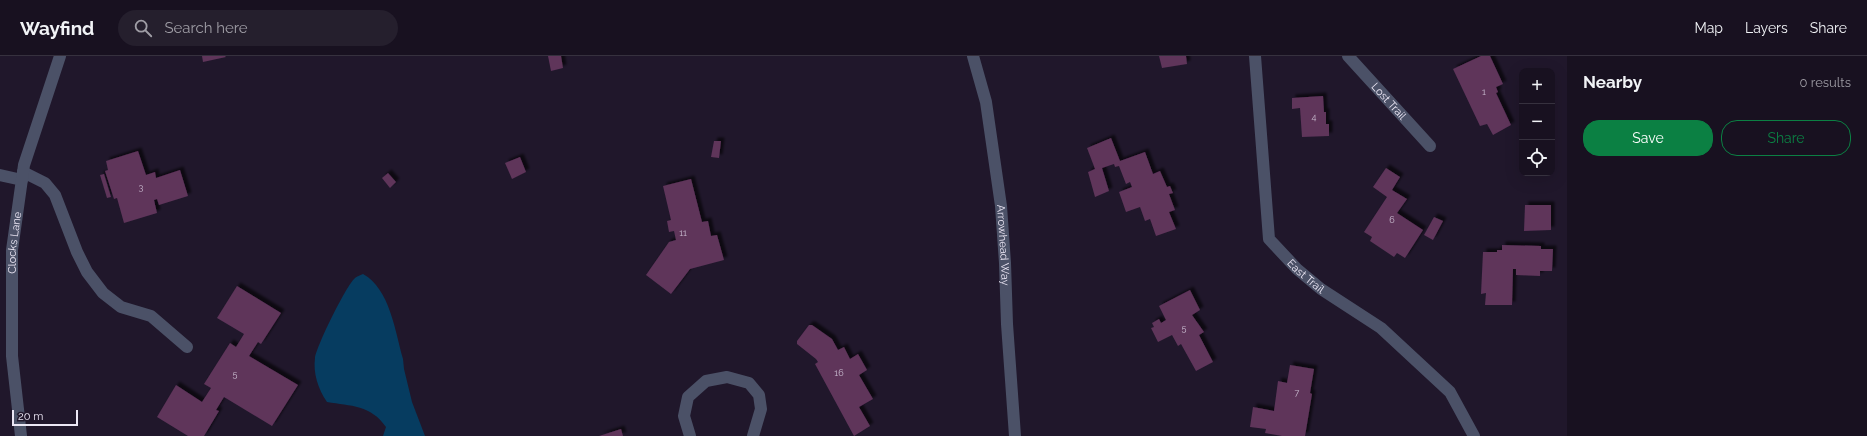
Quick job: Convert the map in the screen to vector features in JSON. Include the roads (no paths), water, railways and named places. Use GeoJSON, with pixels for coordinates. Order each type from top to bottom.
{"type":"FeatureCollection","features":[{"type":"Feature","properties":{"kind":"street","name":"Clocks Lane"},"geometry":{"type":"LineString","coordinates":[[21,436],[12,356],[12,250],[22,176],[32,138],[60,56]]}},
{"type":"Feature","properties":{"kind":"street","name":"Arrowhead Way"},"geometry":{"type":"LineString","coordinates":[[973,56],[986,102],[1001,206],[1015,436]]}},
{"type":"Feature","properties":{"kind":"street","name":"East Trail"},"geometry":{"type":"LineString","coordinates":[[1255,56],[1269,239],[1297,269],[1315,284],[1381,328],[1450,392],[1474,436]]}},
{"type":"Feature","properties":{"kind":"street","name":"Lost Trail"},"geometry":{"type":"LineString","coordinates":[[1348,56],[1430,146]]}},
{"type":"Feature","properties":{"kind":"street"},"geometry":{"type":"LineString","coordinates":[[0,175],[22,176],[45,183],[54,195],[77,252],[87,272],[103,293],[122,307],[151,316],[187,348]]}},
{"type":"Feature","properties":{"kind":"street"},"geometry":{"type":"LineString","coordinates":[[690,436],[684,416],[688,397],[706,381],[727,377],[749,383],[759,395],[761,408],[753,436]]}},
{"type":"Feature","properties":{"kind":"water"},"geometry":{"type":"Polygon","coordinates":[[[363,274],[380,290],[390,312],[403,359],[412,402],[425,436],[383,436],[386,427],[374,414],[360,408],[327,402],[321,392],[316,375],[315,358],[317,351],[326,329],[345,292],[356,277],[363,274]]]}}]}
